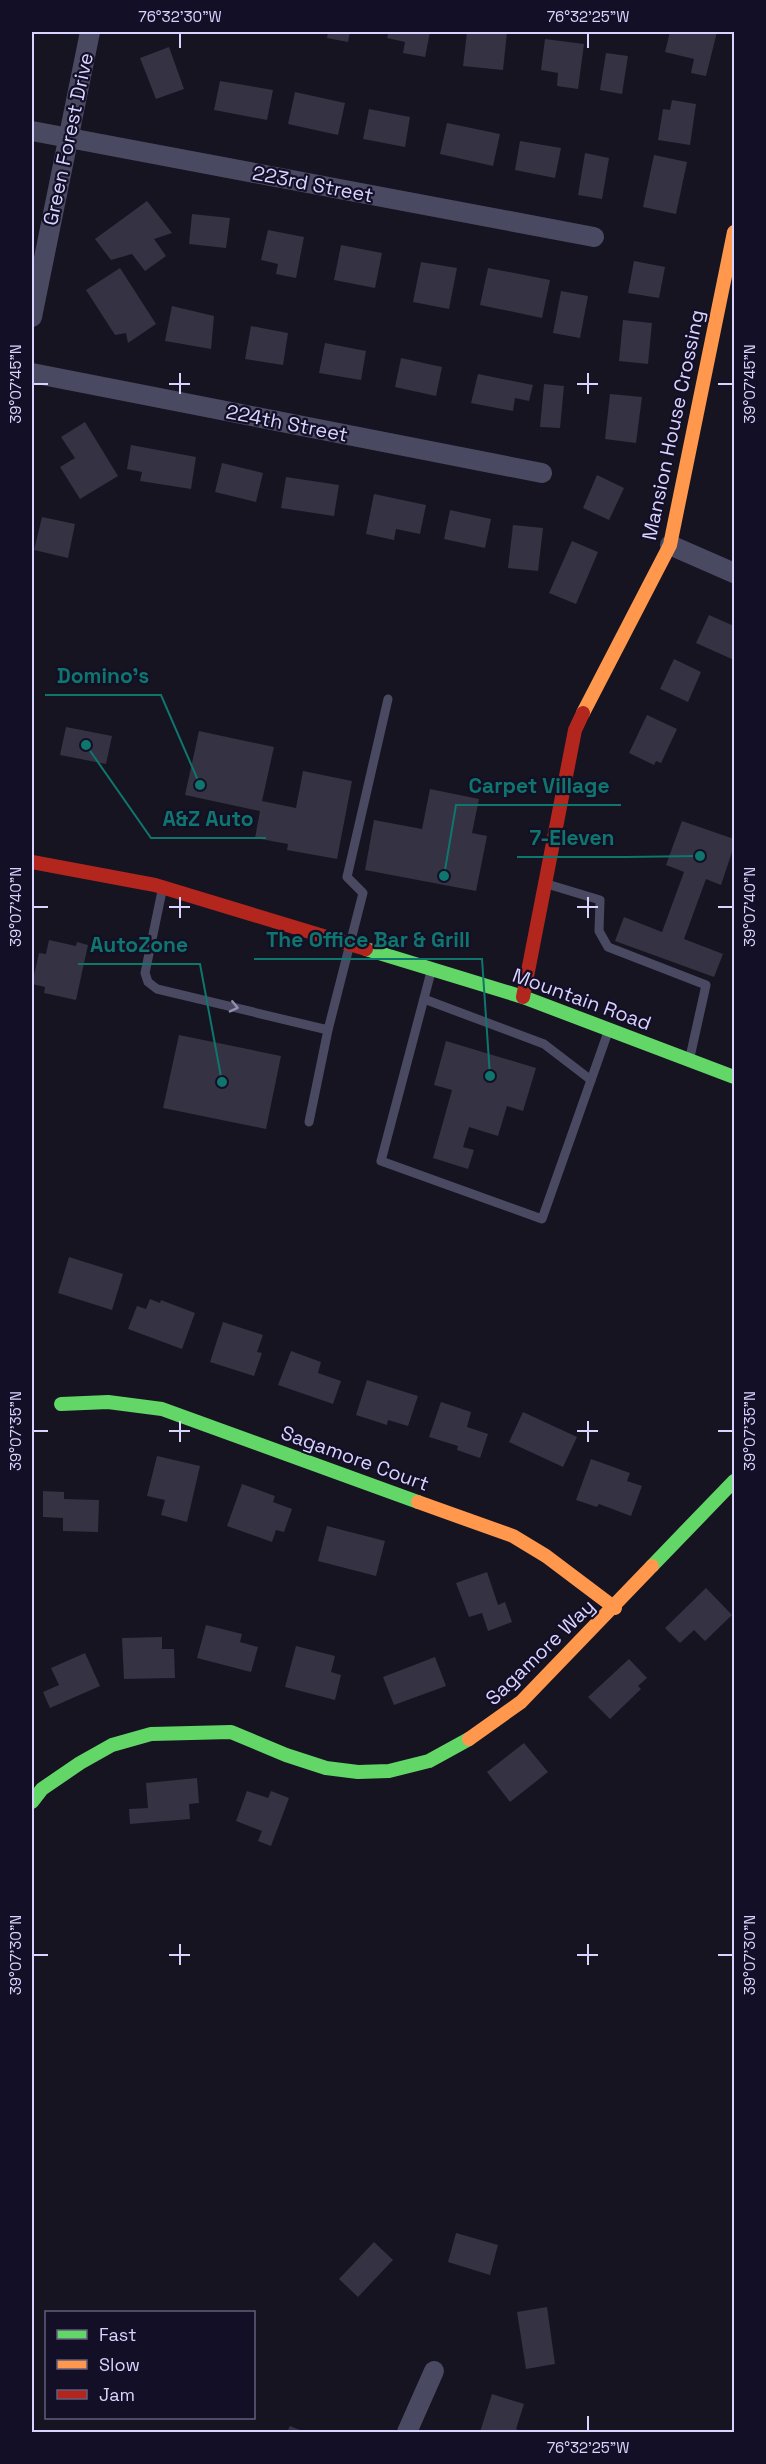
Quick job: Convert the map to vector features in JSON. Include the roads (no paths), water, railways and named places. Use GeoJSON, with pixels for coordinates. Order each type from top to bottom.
{"type":"FeatureCollection","features":[{"type":"Feature","properties":{"kind":"street","name":"Green Forest Drive"},"geometry":{"type":"LineString","coordinates":[[32,317],[90,32]]}},
{"type":"Feature","properties":{"kind":"street","name":"223rd Street"},"geometry":{"type":"LineString","coordinates":[[32,132],[594,237]]}},
{"type":"Feature","properties":{"kind":"street","name":"Mansion House Crossing"},"geometry":{"type":"LineString","coordinates":[[523,997],[575,730],[670,545],[735,232]]}},
{"type":"Feature","properties":{"kind":"street","name":"224th Street"},"geometry":{"type":"LineString","coordinates":[[32,373],[542,473]]}},
{"type":"Feature","properties":{"kind":"street"},"geometry":{"type":"LineString","coordinates":[[670,545],[735,573]]}},
{"type":"Feature","properties":{"kind":"street","name":"Mountain Road"},"geometry":{"type":"LineString","coordinates":[[32,862],[163,888],[432,969],[523,997],[735,1077]]}},
{"type":"Feature","properties":{"kind":"street","name":"Sagamore Court"},"geometry":{"type":"LineString","coordinates":[[61,1404],[108,1402],[162,1409],[513,1536],[546,1556],[615,1608]]}},
{"type":"Feature","properties":{"kind":"street","name":"Sagamore Way"},"geometry":{"type":"LineString","coordinates":[[32,1802],[42,1789],[96,1754],[112,1745],[151,1734],[231,1732],[286,1755],[326,1768],[358,1772],[389,1771],[429,1761],[476,1736],[521,1702],[615,1608],[735,1481]]}},
{"type":"Feature","properties":{"kind":"street"},"geometry":{"type":"LineString","coordinates":[[407,2433],[434,2371]]}},
{"type":"Feature","properties":{"kind":"lane"},"geometry":{"type":"LineString","coordinates":[[309,1122],[328,1030],[363,893],[347,877],[388,699]]}},
{"type":"Feature","properties":{"kind":"lane"},"geometry":{"type":"LineString","coordinates":[[545,884],[600,900],[599,931],[608,947],[706,985],[690,1060]]}},
{"type":"Feature","properties":{"kind":"lane"},"geometry":{"type":"LineString","coordinates":[[163,888],[145,973],[148,982],[157,989],[328,1030]]}},
{"type":"Feature","properties":{"kind":"lane"},"geometry":{"type":"LineString","coordinates":[[432,969],[381,1161],[542,1219],[609,1029]]}},
{"type":"Feature","properties":{"kind":"lane"},"geometry":{"type":"LineString","coordinates":[[424,999],[544,1044],[591,1080]]}},
{"type":"Feature","properties":{"kind":"place","name":"A&Z Auto"},"geometry":{"type":"Point","coordinates":[86,745]}},
{"type":"Feature","properties":{"kind":"place","name":"Domino's"},"geometry":{"type":"Point","coordinates":[200,785]}},
{"type":"Feature","properties":{"kind":"place","name":"7-Eleven"},"geometry":{"type":"Point","coordinates":[700,856]}},
{"type":"Feature","properties":{"kind":"place","name":"Carpet Village"},"geometry":{"type":"Point","coordinates":[444,876]}},
{"type":"Feature","properties":{"kind":"place","name":"The Office Bar & Grill"},"geometry":{"type":"Point","coordinates":[490,1076]}},
{"type":"Feature","properties":{"kind":"place","name":"AutoZone"},"geometry":{"type":"Point","coordinates":[222,1082]}}]}
